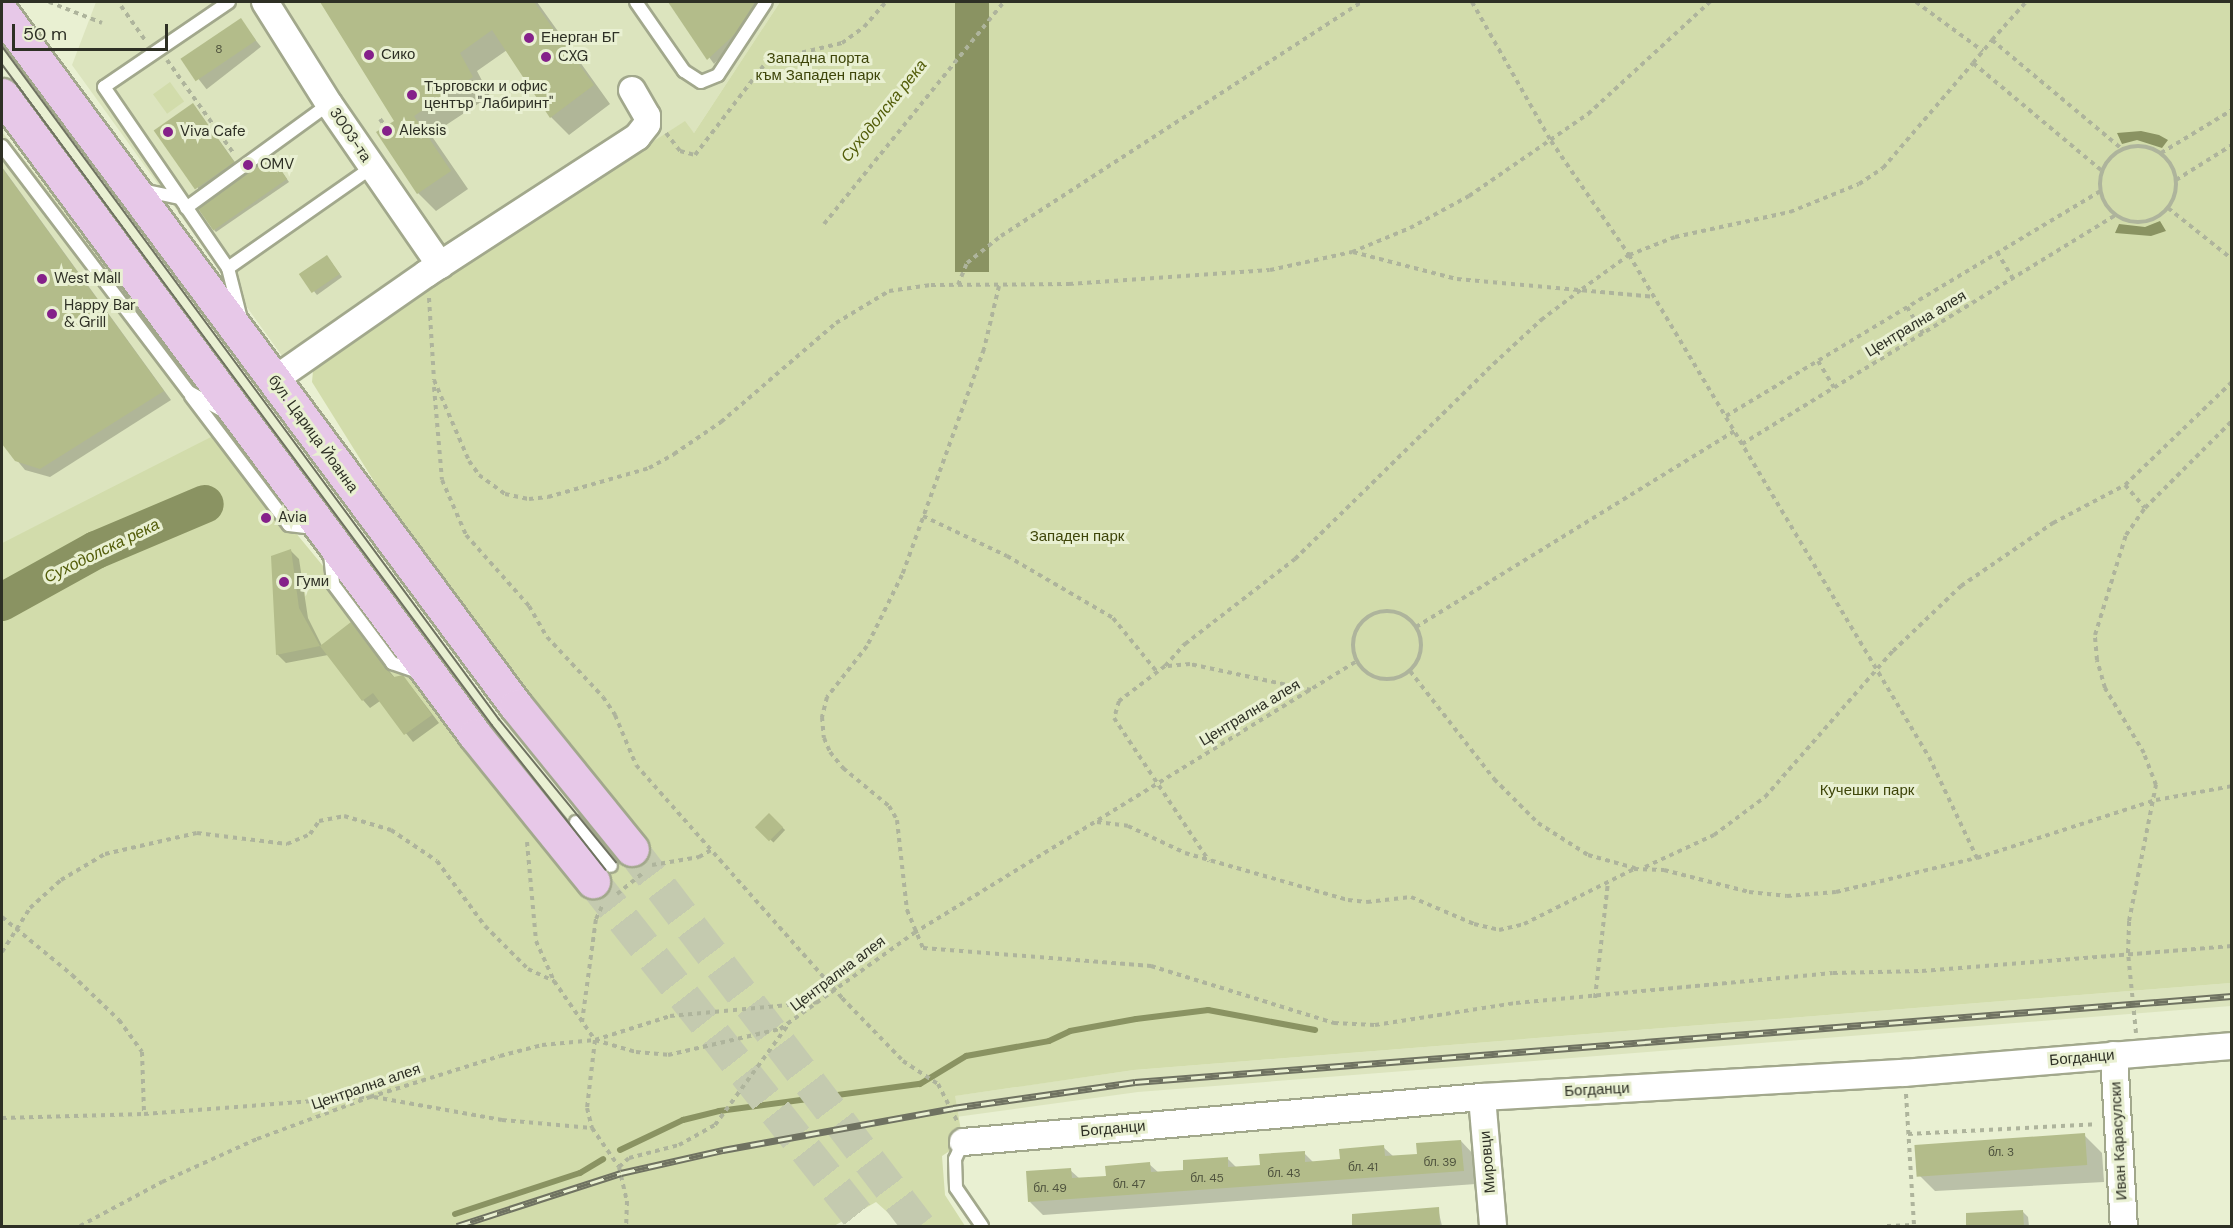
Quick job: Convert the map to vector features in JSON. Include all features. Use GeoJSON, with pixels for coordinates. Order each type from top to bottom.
{"type":"FeatureCollection","features":[{"type":"Feature","properties":{"kind":"main road"},"geometry":{"type":"LineString","coordinates":[[17,2],[28,48]]}},
{"type":"Feature","properties":{"kind":"main road","name":"бул. Царица Йоанна"},"geometry":{"type":"LineString","coordinates":[[2,13],[516,706],[612,866]]}},
{"type":"Feature","properties":{"kind":"main road"},"geometry":{"type":"LineString","coordinates":[[2,95],[534,812],[612,866]]}},
{"type":"Feature","properties":{"kind":"street","name":"3003-та"},"geometry":{"type":"LineString","coordinates":[[265,2],[329,104],[372,167],[433,270]]}},
{"type":"Feature","properties":{"kind":"street"},"geometry":{"type":"LineString","coordinates":[[274,380],[433,270],[637,137],[647,124],[645,108],[632,90]]}},
{"type":"Feature","properties":{"kind":"street","name":"Богданци"},"geometry":{"type":"LineString","coordinates":[[963,1142],[1482,1097],[1905,1072],[2232,1046]]}},
{"type":"Feature","properties":{"kind":"street","name":"Иван Карасулски"},"geometry":{"type":"LineString","coordinates":[[2124,1227],[2118,1123],[2126,1054]]}},
{"type":"Feature","properties":{"kind":"street","name":"Мировци"},"geometry":{"type":"LineString","coordinates":[[1482,1097],[1493,1227]]}},
{"type":"Feature","properties":{"kind":"lane"},"geometry":{"type":"LineString","coordinates":[[229,2],[104,87],[228,268],[248,346]]}},
{"type":"Feature","properties":{"kind":"lane"},"geometry":{"type":"LineString","coordinates":[[636,2],[684,71],[701,82],[718,75],[766,2]]}},
{"type":"Feature","properties":{"kind":"lane"},"geometry":{"type":"LineString","coordinates":[[134,189],[182,203],[247,163],[329,104]]}},
{"type":"Feature","properties":{"kind":"lane"},"geometry":{"type":"LineString","coordinates":[[2,146],[289,525],[325,533]]}},
{"type":"Feature","properties":{"kind":"lane"},"geometry":{"type":"LineString","coordinates":[[228,268],[372,167]]}},
{"type":"Feature","properties":{"kind":"lane"},"geometry":{"type":"LineString","coordinates":[[189,393],[241,420]]}},
{"type":"Feature","properties":{"kind":"lane"},"geometry":{"type":"LineString","coordinates":[[576,822],[612,866]]}},
{"type":"Feature","properties":{"kind":"lane"},"geometry":{"type":"LineString","coordinates":[[963,1142],[955,1159],[956,1188],[982,1227]]}},
{"type":"Feature","properties":{"kind":"path"},"geometry":{"type":"LineString","coordinates":[[49,2],[102,23]]}},
{"type":"Feature","properties":{"kind":"path"},"geometry":{"type":"LineString","coordinates":[[647,124],[664,130],[680,151],[695,154],[766,61],[842,43],[864,27],[886,2]]}},
{"type":"Feature","properties":{"kind":"path"},"geometry":{"type":"LineString","coordinates":[[824,224],[1004,2]]}},
{"type":"Feature","properties":{"kind":"path"},"geometry":{"type":"LineString","coordinates":[[958,285],[959,274],[967,263],[1001,236],[1362,2]]}},
{"type":"Feature","properties":{"kind":"path"},"geometry":{"type":"LineString","coordinates":[[1472,2],[1551,141],[1629,255],[1875,671],[1929,757],[1977,858]]}},
{"type":"Feature","properties":{"kind":"path"},"geometry":{"type":"LineString","coordinates":[[434,380],[459,443],[479,475],[516,498],[548,497],[663,461],[721,422],[836,323],[874,298],[905,287],[999,285],[1270,270],[1352,252],[1469,196],[1551,141],[1615,92],[1710,2]]}},
{"type":"Feature","properties":{"kind":"path"},"geometry":{"type":"LineString","coordinates":[[1916,2],[1983,51]]}},
{"type":"Feature","properties":{"kind":"path"},"geometry":{"type":"LineString","coordinates":[[1209,861],[1160,783],[1117,723],[1114,712],[1119,700],[1165,666],[1185,644],[1295,559],[1541,320],[1629,255],[1675,237],[1790,212],[1859,184],[1883,168],[2026,2]]}},
{"type":"Feature","properties":{"kind":"path"},"geometry":{"type":"LineString","coordinates":[[121,6],[154,53],[164,56],[247,163]]}},
{"type":"Feature","properties":{"kind":"path"},"geometry":{"type":"LineString","coordinates":[[1992,40],[2122,149]]}},
{"type":"Feature","properties":{"kind":"path"},"geometry":{"type":"LineString","coordinates":[[1973,63],[2101,170]]}},
{"type":"Feature","properties":{"kind":"path"},"geometry":{"type":"LineString","coordinates":[[2161,153],[2232,110]]}},
{"type":"Feature","properties":{"kind":"path"},"geometry":{"type":"LineString","coordinates":[[380,119],[385,126]]}},
{"type":"Feature","properties":{"kind":"path"},"geometry":{"type":"LineString","coordinates":[[2176,180],[2161,153],[2142,146],[2122,149],[2101,170],[2100,191],[2116,215],[2126,220],[2149,220],[2168,208],[2176,180],[2232,146]]}},
{"type":"Feature","properties":{"kind":"path","name":"Централна алея"},"geometry":{"type":"LineString","coordinates":[[1726,416],[2100,191]]}},
{"type":"Feature","properties":{"kind":"path"},"geometry":{"type":"LineString","coordinates":[[2168,208],[2232,259]]}},
{"type":"Feature","properties":{"kind":"path","name":"Централна алея"},"geometry":{"type":"LineString","coordinates":[[1742,444],[2116,215]]}},
{"type":"Feature","properties":{"kind":"path"},"geometry":{"type":"LineString","coordinates":[[1352,252],[1457,279],[1654,297]]}},
{"type":"Feature","properties":{"kind":"path"},"geometry":{"type":"LineString","coordinates":[[1997,252],[2013,279]]}},
{"type":"Feature","properties":{"kind":"path"},"geometry":{"type":"LineString","coordinates":[[433,270],[434,380],[440,469],[459,524],[529,606],[547,637],[603,697],[615,716],[636,765],[835,991],[903,1061],[938,1084],[953,1108],[963,1142]]}},
{"type":"Feature","properties":{"kind":"path"},"geometry":{"type":"LineString","coordinates":[[999,285],[989,332],[887,611],[861,654],[827,697],[822,717],[824,738],[830,752],[843,768],[889,806],[897,820],[903,886],[914,933],[923,948],[1151,966],[1334,1023],[1376,1024],[1516,1004],[1833,973],[1922,972],[2232,946]]}},
{"type":"Feature","properties":{"kind":"path"},"geometry":{"type":"LineString","coordinates":[[1907,307],[1923,334]]}},
{"type":"Feature","properties":{"kind":"path"},"geometry":{"type":"LineString","coordinates":[[1818,361],[1834,388]]}},
{"type":"Feature","properties":{"kind":"path"},"geometry":{"type":"LineString","coordinates":[[1094,823],[1128,826],[1209,861],[1348,900],[1375,902],[1411,897],[1474,924],[1499,930],[1524,924],[1608,881],[1714,835],[1765,797],[1811,749],[1875,671],[1961,586],[2053,523],[2125,485],[2232,382]]}},
{"type":"Feature","properties":{"kind":"path"},"geometry":{"type":"LineString","coordinates":[[2126,1054],[2128,953],[2132,899],[2156,800],[2156,785],[2144,753],[2105,688],[2097,660],[2095,635],[2126,535],[2145,508],[2232,421]]}},
{"type":"Feature","properties":{"kind":"path"},"geometry":{"type":"LineString","coordinates":[[1416,627],[1734,431]]}},
{"type":"Feature","properties":{"kind":"path"},"geometry":{"type":"LineString","coordinates":[[2125,485],[2145,508]]}},
{"type":"Feature","properties":{"kind":"path"},"geometry":{"type":"LineString","coordinates":[[923,516],[1007,556],[1113,618],[1157,672]]}},
{"type":"Feature","properties":{"kind":"path"},"geometry":{"type":"LineString","coordinates":[[1379,612],[1400,614],[1416,627],[1421,645],[1410,670],[1401,676],[1382,679],[1364,670],[1357,661],[1353,641],[1362,622],[1370,616],[1379,612]]}},
{"type":"Feature","properties":{"kind":"path","name":"Централна алея"},"geometry":{"type":"LineString","coordinates":[[80,1226],[198,1165],[370,1097],[526,1049],[595,1040],[636,1052],[668,1055],[788,1025],[914,933],[1357,661]]}},
{"type":"Feature","properties":{"kind":"path"},"geometry":{"type":"LineString","coordinates":[[1165,666],[1190,664],[1311,690]]}},
{"type":"Feature","properties":{"kind":"path"},"geometry":{"type":"LineString","coordinates":[[1410,670],[1494,779],[1539,823],[1588,855],[1640,868],[1664,870],[1749,892],[1787,896],[1869,886],[1977,858],[2156,800],[2232,786]]}},
{"type":"Feature","properties":{"kind":"path"},"geometry":{"type":"LineString","coordinates":[[1923,760],[1929,757]]}},
{"type":"Feature","properties":{"kind":"path"},"geometry":{"type":"LineString","coordinates":[[534,812],[527,839],[530,896],[536,941],[554,981],[595,1040],[587,1108],[592,1128],[619,1167],[627,1202],[626,1227]]}},
{"type":"Feature","properties":{"kind":"path"},"geometry":{"type":"LineString","coordinates":[[2,951],[14,928],[61,880],[105,854],[197,833],[287,844],[310,834],[319,821],[344,816],[391,830],[437,861],[485,926],[528,969],[554,981]]}},
{"type":"Feature","properties":{"kind":"path"},"geometry":{"type":"LineString","coordinates":[[582,1023],[596,919],[602,906],[653,864],[699,857],[711,850]]}},
{"type":"Feature","properties":{"kind":"path"},"geometry":{"type":"LineString","coordinates":[[1595,998],[1608,881]]}},
{"type":"Feature","properties":{"kind":"path"},"geometry":{"type":"LineString","coordinates":[[2,917],[119,1020],[142,1052],[144,1114]]}},
{"type":"Feature","properties":{"kind":"path"},"geometry":{"type":"LineString","coordinates":[[595,1040],[670,1016],[821,1002]]}},
{"type":"Feature","properties":{"kind":"path"},"geometry":{"type":"LineString","coordinates":[[619,1167],[629,1158],[679,1145],[715,1125],[788,1025]]}},
{"type":"Feature","properties":{"kind":"path"},"geometry":{"type":"LineString","coordinates":[[1887,1227],[1914,1226],[1905,1072]]}},
{"type":"Feature","properties":{"kind":"path"},"geometry":{"type":"LineString","coordinates":[[2,1118],[144,1114],[370,1097],[502,1120],[592,1128]]}},
{"type":"Feature","properties":{"kind":"path"},"geometry":{"type":"LineString","coordinates":[[1908,1134],[2118,1123]]}},
{"type":"Feature","properties":{"kind":"shaded area"},"geometry":{"type":"Polygon","coordinates":[[[96,2],[780,2],[694,133],[684,122],[463,263],[285,360],[72,65],[96,2]]]}},
{"type":"Feature","properties":{"kind":"shaded area"},"geometry":{"type":"Polygon","coordinates":[[[2,132],[237,427],[2,543],[2,132]]]}},
{"type":"Feature","properties":{"kind":"shaded area"},"geometry":{"type":"Polygon","coordinates":[[[2231,983],[2231,1006],[1138,1092],[956,1117],[728,1159],[426,1226],[954,1096],[1134,1070],[2231,983]]]}},
{"type":"Feature","properties":{"kind":"green space","name":"Западен парк"},"geometry":{"type":"Polygon","coordinates":[[[780,2],[2231,2],[2231,983],[1134,1070],[955,1096],[963,1142],[942,1156],[945,1195],[965,1226],[903,1226],[876,1202],[834,1226],[2,1226],[2,543],[215,435],[587,886],[632,849],[387,502],[312,382],[313,371],[318,362],[463,263],[685,121],[694,133],[780,2]]]}},
{"type":"Feature","properties":{"kind":"green space"},"geometry":{"type":"Polygon","coordinates":[[[170,82],[184,101],[167,114],[153,94],[170,82]]]}},
{"type":"Feature","properties":{"kind":"water"},"geometry":{"type":"Polygon","coordinates":[[[955,2],[989,2],[989,272],[955,272],[955,2]]]}},
{"type":"Feature","properties":{"kind":"water"},"geometry":{"type":"Polygon","coordinates":[[[2141,131],[2159,135],[2168,140],[2162,148],[2137,140],[2122,144],[2117,133],[2141,131]]]}},
{"type":"Feature","properties":{"kind":"water"},"geometry":{"type":"Polygon","coordinates":[[[2160,221],[2166,231],[2151,236],[2115,233],[2119,224],[2145,227],[2160,221]]]}},
{"type":"Feature","properties":{"kind":"building","name":"Търговски и офис център \"Лабиринт\""},"geometry":{"type":"Polygon","coordinates":[[[320,2],[534,2],[594,85],[550,118],[492,30],[460,53],[473,77],[414,116],[451,171],[417,194],[376,132],[394,121],[320,2]]]}},
{"type":"Feature","properties":{"kind":"building"},"geometry":{"type":"Polygon","coordinates":[[[668,2],[755,2],[736,33],[707,60],[668,2]]]}},
{"type":"Feature","properties":{"kind":"building"},"geometry":{"type":"Polygon","coordinates":[[[241,18],[256,40],[196,81],[180,59],[241,18]]]}},
{"type":"Feature","properties":{"kind":"building"},"geometry":{"type":"Polygon","coordinates":[[[193,103],[234,162],[195,190],[154,131],[193,103]]]}},
{"type":"Feature","properties":{"kind":"building"},"geometry":{"type":"Polygon","coordinates":[[[271,156],[287,179],[213,231],[197,208],[271,156]]]}},
{"type":"Feature","properties":{"kind":"building","name":"West Mall"},"geometry":{"type":"Polygon","coordinates":[[[2,168],[164,391],[40,469],[15,461],[2,444],[2,168]]]}},
{"type":"Feature","properties":{"kind":"building"},"geometry":{"type":"Polygon","coordinates":[[[327,255],[340,274],[312,293],[299,274],[327,255]]]}},
{"type":"Feature","properties":{"kind":"building","name":"Гуми"},"geometry":{"type":"Polygon","coordinates":[[[291,549],[299,608],[320,646],[276,655],[271,556],[291,549]]]}},
{"type":"Feature","properties":{"kind":"building"},"geometry":{"type":"Polygon","coordinates":[[[351,622],[385,668],[394,677],[403,675],[432,715],[404,735],[373,693],[362,701],[320,646],[351,622]]]}},
{"type":"Feature","properties":{"kind":"building"},"geometry":{"type":"Polygon","coordinates":[[[769,813],[783,827],[769,841],[755,827],[769,813]]]}},
{"type":"Feature","properties":{"kind":"building"},"geometry":{"type":"Polygon","coordinates":[[[2085,1133],[2087,1165],[1917,1177],[1914,1145],[2085,1133]]]}},
{"type":"Feature","properties":{"kind":"building"},"geometry":{"type":"Polygon","coordinates":[[[1461,1140],[1464,1171],[1028,1202],[1026,1171],[1071,1168],[1072,1178],[1106,1176],[1105,1166],[1150,1162],[1151,1172],[1183,1170],[1183,1160],[1228,1157],[1228,1167],[1260,1165],[1259,1154],[1305,1151],[1305,1162],[1340,1159],[1339,1149],[1384,1145],[1385,1156],[1417,1154],[1416,1143],[1461,1140]]]}},
{"type":"Feature","properties":{"kind":"building"},"geometry":{"type":"Polygon","coordinates":[[[1439,1207],[1440,1227],[1352,1227],[1352,1214],[1439,1207]]]}},
{"type":"Feature","properties":{"kind":"building"},"geometry":{"type":"Polygon","coordinates":[[[2023,1210],[2024,1227],[1966,1227],[1966,1213],[2023,1210]]]}},
{"type":"Feature","properties":{"kind":"waterway","name":"Суходолска река"},"geometry":{"type":"LineString","coordinates":[[2,602],[96,550],[205,504]]}},
{"type":"Feature","properties":{"kind":"waterway"},"geometry":{"type":"LineString","coordinates":[[620,1150],[683,1120],[719,1111],[920,1084],[966,1056],[1049,1041],[1070,1031],[1136,1019],[1208,1010],[1315,1030]]}},
{"type":"Feature","properties":{"kind":"waterway"},"geometry":{"type":"LineString","coordinates":[[455,1214],[580,1173],[603,1159]]}},
{"type":"Feature","properties":{"kind":"tunnel"},"geometry":{"type":"LineString","coordinates":[[632,849],[919,1226]]}},
{"type":"Feature","properties":{"kind":"tunnel"},"geometry":{"type":"LineString","coordinates":[[593,881],[866,1226]]}},
{"type":"Feature","properties":{"kind":"tram line"},"geometry":{"type":"LineString","coordinates":[[2,46],[499,719],[616,862]]}},
{"type":"Feature","properties":{"kind":"tram line"},"geometry":{"type":"LineString","coordinates":[[2,64],[492,725],[606,870]]}},
{"type":"Feature","properties":{"kind":"railway"},"geometry":{"type":"LineString","coordinates":[[457,1226],[621,1173],[723,1150],[953,1108],[1135,1082],[2232,996]]}},
{"type":"Feature","properties":{"kind":"place","name":"Енерган БГ"},"geometry":{"type":"Point","coordinates":[529,38]}},
{"type":"Feature","properties":{"kind":"place","name":"Сико"},"geometry":{"type":"Point","coordinates":[369,55]}},
{"type":"Feature","properties":{"kind":"place","name":"CXG"},"geometry":{"type":"Point","coordinates":[546,57]}},
{"type":"Feature","properties":{"kind":"place","name":"Търговски и офис център \"Лабиринт\""},"geometry":{"type":"Point","coordinates":[412,95]}},
{"type":"Feature","properties":{"kind":"place","name":"Aleksis"},"geometry":{"type":"Point","coordinates":[387,131]}},
{"type":"Feature","properties":{"kind":"place","name":"Viva Cafe"},"geometry":{"type":"Point","coordinates":[168,132]}},
{"type":"Feature","properties":{"kind":"place","name":"OMV"},"geometry":{"type":"Point","coordinates":[248,165]}},
{"type":"Feature","properties":{"kind":"place","name":"West Mall"},"geometry":{"type":"Point","coordinates":[42,279]}},
{"type":"Feature","properties":{"kind":"place","name":"Happy Bar & Grill"},"geometry":{"type":"Point","coordinates":[52,314]}},
{"type":"Feature","properties":{"kind":"place","name":"Avia"},"geometry":{"type":"Point","coordinates":[266,518]}},
{"type":"Feature","properties":{"kind":"place","name":"Гуми"},"geometry":{"type":"Point","coordinates":[284,582]}},
{"type":"Feature","properties":{"kind":"park label","name":"Западна порта към Западен парк"},"geometry":{"type":"Point","coordinates":[818,66]}},
{"type":"Feature","properties":{"kind":"park label","name":"Кучешки парк"},"geometry":{"type":"Point","coordinates":[1867,791]}}]}
